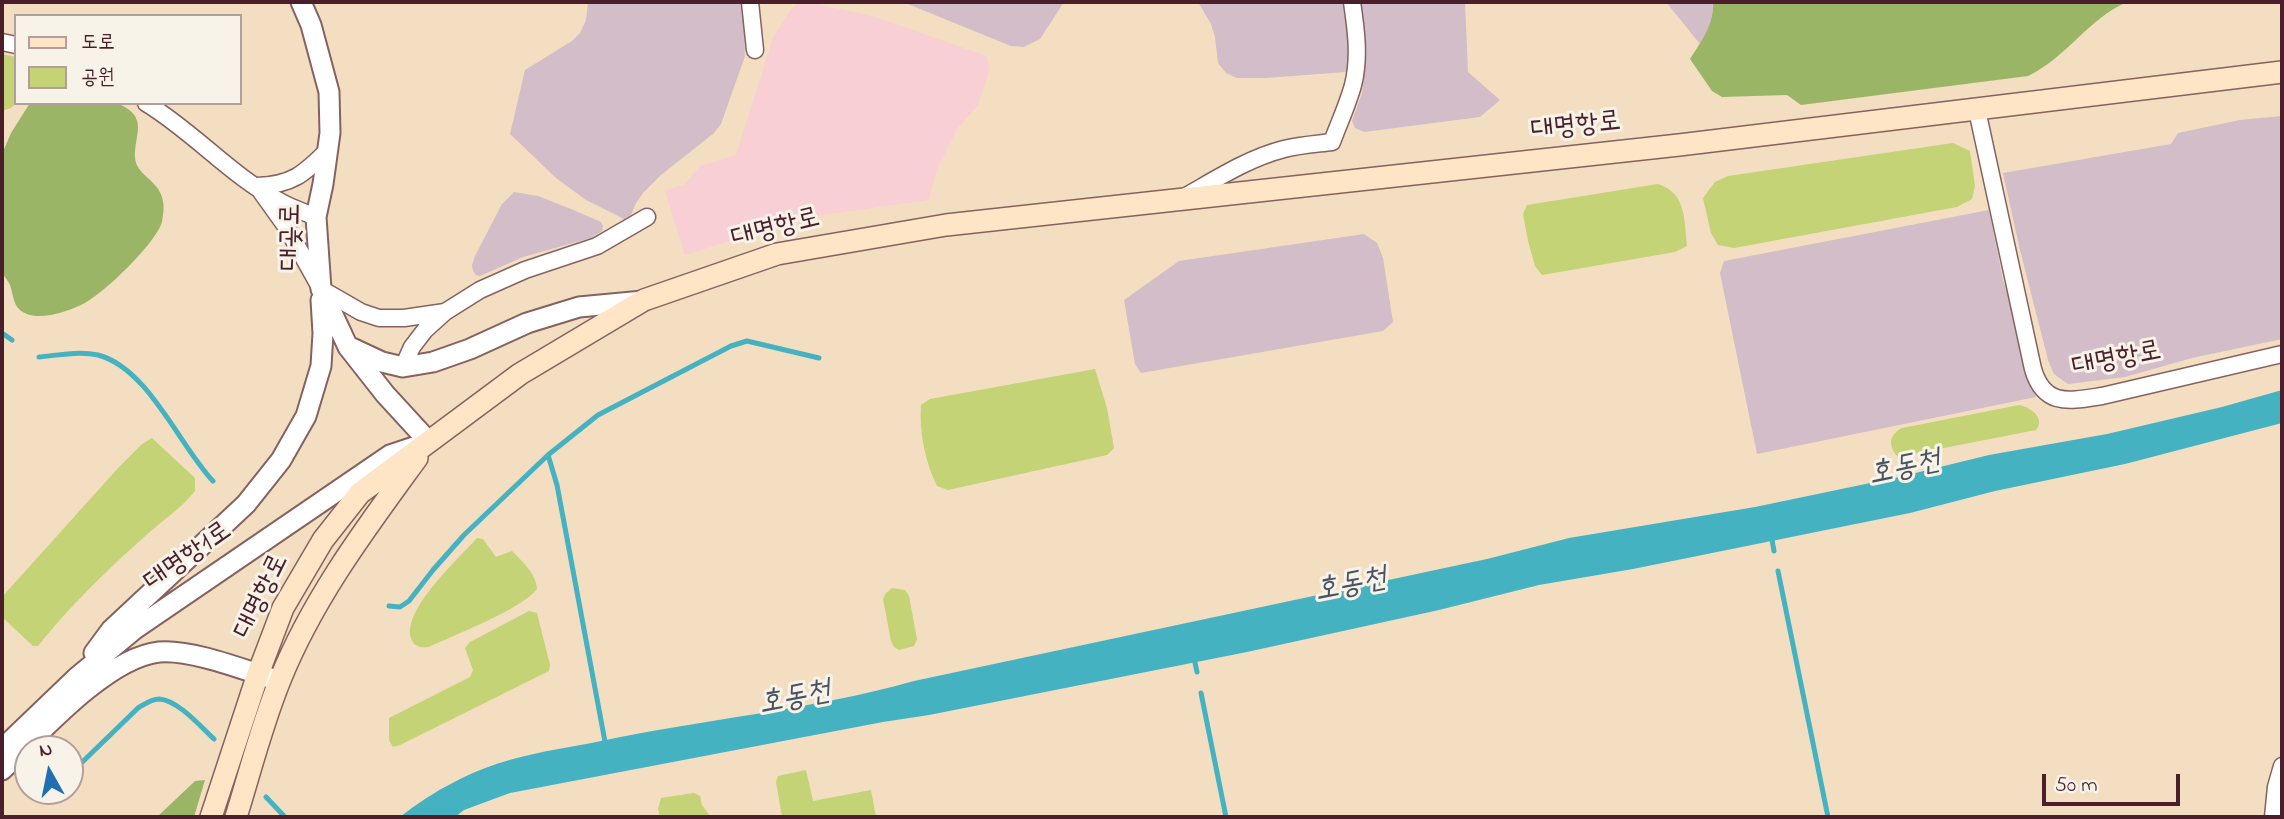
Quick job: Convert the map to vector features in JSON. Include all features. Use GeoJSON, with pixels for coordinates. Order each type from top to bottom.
{"type":"FeatureCollection","features":[{"type":"Feature","properties":{"kind":"main road","name":"대명항로"},"geometry":{"type":"LineString","coordinates":[[211,817],[258,674],[283,608],[323,540],[360,493],[520,374],[644,300],[777,254],[946,225],[1679,145],[2282,72]]}},
{"type":"Feature","properties":{"kind":"main road","name":"대명항로"},"geometry":{"type":"LineString","coordinates":[[236,817],[280,681],[300,636],[336,571],[429,442]]}},
{"type":"Feature","properties":{"kind":"street","name":"대곶로"},"geometry":{"type":"LineString","coordinates":[[301,2],[311,25],[329,92],[330,133],[316,217],[321,289],[348,347],[385,394],[429,442]]}},
{"type":"Feature","properties":{"kind":"street"},"geometry":{"type":"LineString","coordinates":[[750,2],[755,50]]}},
{"type":"Feature","properties":{"kind":"street","name":"대명항로"},"geometry":{"type":"LineString","coordinates":[[1181,199],[1247,162],[1285,149],[1332,142],[1353,87],[1356,71],[1357,38],[1352,2]]}},
{"type":"Feature","properties":{"kind":"street"},"geometry":{"type":"LineString","coordinates":[[149,105],[168,116],[280,202],[316,217]]}},
{"type":"Feature","properties":{"kind":"street","name":"대명항로"},"geometry":{"type":"LineString","coordinates":[[1977,110],[2033,369],[2037,384],[2046,394],[2057,400],[2102,397],[2282,354]]}},
{"type":"Feature","properties":{"kind":"street"},"geometry":{"type":"LineString","coordinates":[[257,186],[277,186],[293,181],[309,170],[328,150]]}},
{"type":"Feature","properties":{"kind":"street"},"geometry":{"type":"LineString","coordinates":[[77,677],[111,630],[246,504],[281,460],[306,416],[321,366],[321,289],[292,237],[257,186]]}},
{"type":"Feature","properties":{"kind":"street"},"geometry":{"type":"LineString","coordinates":[[403,367],[412,347],[425,330],[445,312],[480,290],[525,270],[597,246],[647,217]]}},
{"type":"Feature","properties":{"kind":"street"},"geometry":{"type":"LineString","coordinates":[[321,289],[345,304],[379,318],[404,318],[445,312]]}},
{"type":"Feature","properties":{"kind":"street"},"geometry":{"type":"LineString","coordinates":[[348,347],[382,362],[403,367],[433,362],[470,349],[527,323],[579,307],[644,300]]}},
{"type":"Feature","properties":{"kind":"street","name":"대명항1로"},"geometry":{"type":"LineString","coordinates":[[2,749],[77,677],[135,629],[390,455],[429,442]]}},
{"type":"Feature","properties":{"kind":"street"},"geometry":{"type":"LineString","coordinates":[[2,770],[67,706],[109,674],[140,656],[160,652],[182,654],[280,681]]}},
{"type":"Feature","properties":{"kind":"street"},"geometry":{"type":"LineString","coordinates":[[2273,817],[2276,787],[2282,766]]}},
{"type":"Feature","properties":{"kind":"shaded area"},"geometry":{"type":"Polygon","coordinates":[[[588,2],[741,2],[743,12],[745,56],[721,124],[714,133],[661,175],[643,193],[631,215],[624,219],[586,200],[556,178],[510,134],[525,70],[572,41],[580,33],[586,20],[588,2]]]}},
{"type":"Feature","properties":{"kind":"shaded area"},"geometry":{"type":"Polygon","coordinates":[[[903,2],[1064,2],[1040,39],[1024,47],[1011,46],[903,2]]]}},
{"type":"Feature","properties":{"kind":"shaded area"},"geometry":{"type":"Polygon","coordinates":[[[1198,2],[1465,2],[1468,72],[1500,100],[1480,117],[1364,132],[1355,128],[1352,121],[1362,93],[1364,75],[1346,72],[1237,78],[1226,73],[1218,63],[1211,24],[1198,2]]]}},
{"type":"Feature","properties":{"kind":"shaded area"},"geometry":{"type":"Polygon","coordinates":[[[1666,2],[1713,2],[1712,21],[1700,44],[1666,2]]]}},
{"type":"Feature","properties":{"kind":"shaded area"},"geometry":{"type":"Polygon","coordinates":[[[799,3],[812,3],[876,17],[986,56],[990,68],[978,105],[957,129],[937,169],[929,200],[803,218],[685,255],[665,191],[685,184],[700,166],[736,155],[773,38],[791,9],[799,3]]]}},
{"type":"Feature","properties":{"kind":"shaded area"},"geometry":{"type":"Polygon","coordinates":[[[2282,116],[2282,339],[2192,358],[2125,377],[2068,384],[2054,374],[2020,250],[2003,173],[2171,144],[2178,133],[2240,120],[2282,116]]]}},
{"type":"Feature","properties":{"kind":"shaded area"},"geometry":{"type":"Polygon","coordinates":[[[514,192],[538,196],[601,222],[602,231],[591,238],[523,257],[480,276],[476,275],[472,265],[475,256],[502,204],[514,192]]]}},
{"type":"Feature","properties":{"kind":"shaded area"},"geometry":{"type":"Polygon","coordinates":[[[1989,210],[2003,280],[2016,319],[2027,375],[2036,397],[1757,454],[1720,273],[1724,261],[1989,210]]]}},
{"type":"Feature","properties":{"kind":"shaded area"},"geometry":{"type":"Polygon","coordinates":[[[1364,234],[1377,243],[1383,258],[1393,322],[1383,331],[1141,373],[1135,364],[1124,300],[1179,261],[1364,234]]]}},
{"type":"Feature","properties":{"kind":"green space"},"geometry":{"type":"Polygon","coordinates":[[[1713,2],[2127,2],[2100,18],[2054,59],[2028,76],[1801,105],[1787,95],[1722,97],[1712,91],[1690,59],[1709,25],[1713,2]]]}},
{"type":"Feature","properties":{"kind":"green space"},"geometry":{"type":"Polygon","coordinates":[[[2,54],[14,57],[14,105],[2,111],[2,54]]]}},
{"type":"Feature","properties":{"kind":"green space"},"geometry":{"type":"Polygon","coordinates":[[[29,105],[121,105],[134,114],[137,120],[137,165],[153,182],[162,197],[162,222],[140,255],[91,299],[59,313],[34,316],[20,310],[2,272],[2,154],[11,133],[29,105]]]}},
{"type":"Feature","properties":{"kind":"green space"},"geometry":{"type":"Polygon","coordinates":[[[1953,143],[1970,151],[1975,186],[1972,199],[1957,207],[1734,248],[1718,245],[1711,233],[1703,198],[1715,182],[1728,176],[1953,143]]]}},
{"type":"Feature","properties":{"kind":"green space"},"geometry":{"type":"Polygon","coordinates":[[[1658,184],[1667,188],[1679,201],[1687,246],[1675,252],[1542,275],[1535,266],[1523,214],[1527,205],[1658,184]]]}},
{"type":"Feature","properties":{"kind":"green space"},"geometry":{"type":"Polygon","coordinates":[[[1095,369],[1107,408],[1114,448],[1107,455],[948,490],[937,486],[924,446],[921,405],[930,399],[1095,369]]]}},
{"type":"Feature","properties":{"kind":"green space"},"geometry":{"type":"Polygon","coordinates":[[[2019,405],[2028,408],[2038,417],[2039,426],[2036,430],[1908,455],[1897,456],[1892,448],[1892,437],[1902,428],[2019,405]]]}},
{"type":"Feature","properties":{"kind":"green space"},"geometry":{"type":"Polygon","coordinates":[[[152,438],[195,478],[195,491],[102,576],[38,646],[33,646],[2,617],[2,597],[119,467],[152,438]]]}},
{"type":"Feature","properties":{"kind":"green space"},"geometry":{"type":"Polygon","coordinates":[[[477,538],[483,539],[496,557],[512,551],[532,573],[537,589],[517,605],[487,621],[429,647],[418,646],[411,638],[415,613],[434,585],[477,538]]]}},
{"type":"Feature","properties":{"kind":"green space"},"geometry":{"type":"Polygon","coordinates":[[[892,588],[905,590],[909,596],[917,639],[914,646],[899,650],[891,641],[883,599],[892,588]]]}},
{"type":"Feature","properties":{"kind":"green space"},"geometry":{"type":"Polygon","coordinates":[[[529,611],[537,613],[550,665],[549,671],[393,747],[389,740],[389,718],[470,677],[473,670],[465,648],[470,642],[529,611]]]}},
{"type":"Feature","properties":{"kind":"green space"},"geometry":{"type":"Polygon","coordinates":[[[806,770],[813,801],[871,790],[876,817],[782,817],[776,782],[778,776],[806,770]]]}},
{"type":"Feature","properties":{"kind":"green space"},"geometry":{"type":"Polygon","coordinates":[[[205,780],[194,817],[157,817],[195,781],[205,780]]]}},
{"type":"Feature","properties":{"kind":"green space"},"geometry":{"type":"Polygon","coordinates":[[[694,793],[700,796],[702,805],[711,817],[660,817],[658,809],[661,798],[694,793]]]}},
{"type":"Feature","properties":{"kind":"water"},"geometry":{"type":"Polygon","coordinates":[[[2282,390],[2282,423],[2125,464],[1995,491],[1910,513],[1633,569],[1539,585],[1247,652],[929,715],[510,793],[464,810],[455,817],[400,817],[439,790],[468,775],[535,754],[640,733],[836,700],[1487,559],[1569,538],[1755,507],[1989,455],[2107,434],[2282,390]]]}},
{"type":"Feature","properties":{"kind":"waterway"},"geometry":{"type":"LineString","coordinates":[[2,333],[12,340]]}},
{"type":"Feature","properties":{"kind":"waterway"},"geometry":{"type":"LineString","coordinates":[[606,747],[557,485],[548,455],[598,415],[731,346],[747,341],[819,358]]}},
{"type":"Feature","properties":{"kind":"waterway"},"geometry":{"type":"LineString","coordinates":[[39,357],[91,354],[116,363],[132,375],[162,409],[213,481]]}},
{"type":"Feature","properties":{"kind":"waterway"},"geometry":{"type":"LineString","coordinates":[[389,606],[400,607],[409,601],[464,535],[548,455]]}},
{"type":"Feature","properties":{"kind":"waterway"},"geometry":{"type":"LineString","coordinates":[[1771,534],[1774,551]]}},
{"type":"Feature","properties":{"kind":"waterway"},"geometry":{"type":"LineString","coordinates":[[1778,571],[1828,817]]}},
{"type":"Feature","properties":{"kind":"waterway"},"geometry":{"type":"LineString","coordinates":[[1194,658],[1197,672]]}},
{"type":"Feature","properties":{"kind":"waterway"},"geometry":{"type":"LineString","coordinates":[[1201,693],[1226,817]]}},
{"type":"Feature","properties":{"kind":"waterway"},"geometry":{"type":"LineString","coordinates":[[84,760],[138,708],[159,699],[174,704],[214,739]]}},
{"type":"Feature","properties":{"kind":"waterway"},"geometry":{"type":"LineString","coordinates":[[266,797],[285,817]]}},
{"type":"Feature","properties":{"kind":"water label","name":"호동천"},"geometry":{"type":"Point","coordinates":[1905,470]}},
{"type":"Feature","properties":{"kind":"water label","name":"호동천"},"geometry":{"type":"Point","coordinates":[1351,587]}},
{"type":"Feature","properties":{"kind":"water label","name":"호동천"},"geometry":{"type":"Point","coordinates":[795,700]}}]}
